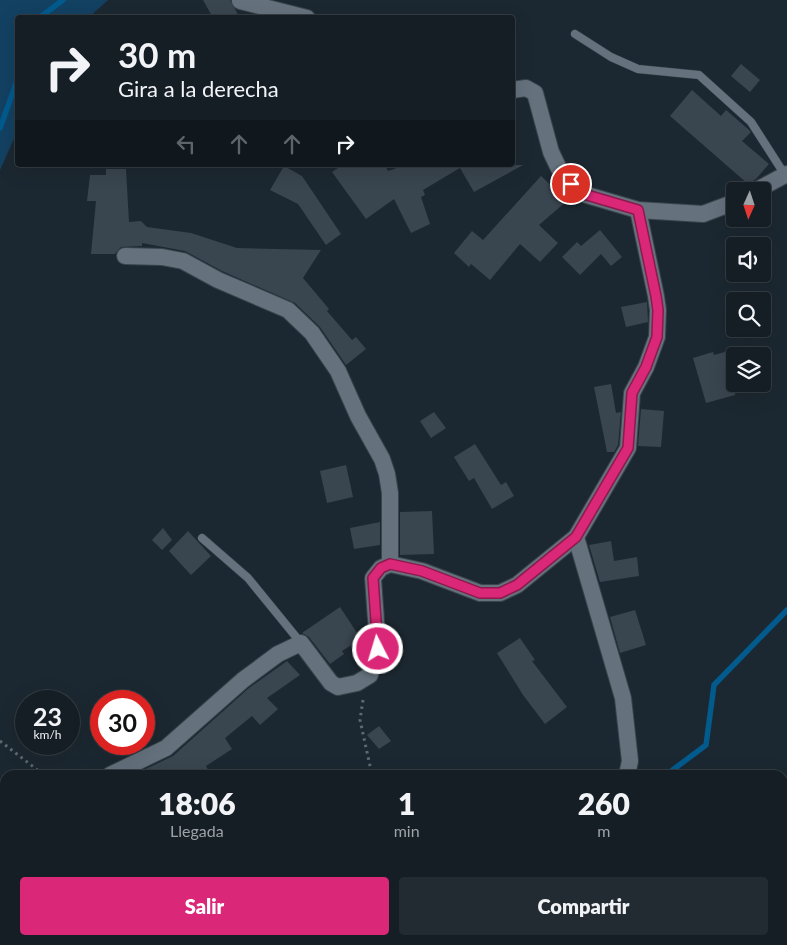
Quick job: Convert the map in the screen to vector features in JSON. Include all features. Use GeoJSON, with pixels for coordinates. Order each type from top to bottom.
{"type":"FeatureCollection","features":[{"type":"Feature","properties":{"kind":"street"},"geometry":{"type":"LineString","coordinates":[[240,1],[295,15]]}},
{"type":"Feature","properties":{"kind":"street"},"geometry":{"type":"LineString","coordinates":[[515,90],[526,88],[536,93],[551,152],[562,175],[580,193],[638,210],[703,214],[726,205]]}},
{"type":"Feature","properties":{"kind":"street"},"geometry":{"type":"LineString","coordinates":[[771,183],[786,175]]}},
{"type":"Feature","properties":{"kind":"street"},"geometry":{"type":"LineString","coordinates":[[120,770],[166,748],[243,680],[278,654],[301,643],[330,683],[338,687],[357,683],[370,675],[378,649],[373,578],[381,568],[390,564],[422,571],[480,593],[500,593],[517,585],[576,537],[628,448],[632,393],[646,367],[657,337],[657,303],[638,210]]}},
{"type":"Feature","properties":{"kind":"street"},"geometry":{"type":"LineString","coordinates":[[125,256],[162,257],[183,261],[218,280],[288,310],[312,333],[338,371],[387,474],[390,492],[390,564]]}},
{"type":"Feature","properties":{"kind":"street"},"geometry":{"type":"LineString","coordinates":[[576,537],[623,698],[630,761],[628,770]]}},
{"type":"Feature","properties":{"kind":"lane"},"geometry":{"type":"LineString","coordinates":[[576,34],[611,57],[638,68],[699,75],[751,122],[786,175]]}},
{"type":"Feature","properties":{"kind":"lane"},"geometry":{"type":"LineString","coordinates":[[202,538],[248,578],[301,643]]}},
{"type":"Feature","properties":{"kind":"path"},"geometry":{"type":"LineString","coordinates":[[365,678],[360,720],[371,770]]}},
{"type":"Feature","properties":{"kind":"path"},"geometry":{"type":"LineString","coordinates":[[0,742],[37,770]]}},
{"type":"Feature","properties":{"kind":"shaded area"},"geometry":{"type":"Polygon","coordinates":[[[0,0],[108,0],[91,15],[15,15],[15,136],[0,170],[0,0]]]}},
{"type":"Feature","properties":{"kind":"building"},"geometry":{"type":"Polygon","coordinates":[[[203,0],[230,0],[238,15],[211,15],[203,0]]]}},
{"type":"Feature","properties":{"kind":"building"},"geometry":{"type":"Polygon","coordinates":[[[741,64],[760,80],[750,92],[731,76],[741,64]]]}},
{"type":"Feature","properties":{"kind":"building"},"geometry":{"type":"Polygon","coordinates":[[[692,90],[721,116],[726,110],[751,132],[742,141],[769,164],[756,179],[751,182],[746,182],[670,116],[692,90]]]}},
{"type":"Feature","properties":{"kind":"building"},"geometry":{"type":"Polygon","coordinates":[[[515,165],[523,165],[474,192],[460,168],[423,190],[425,195],[421,197],[430,224],[411,233],[394,199],[366,219],[332,172],[339,167],[386,167],[388,171],[399,167],[515,167],[515,165]]]}},
{"type":"Feature","properties":{"kind":"building"},"geometry":{"type":"Polygon","coordinates":[[[283,167],[302,176],[341,234],[326,245],[298,204],[270,190],[283,167]]]}},
{"type":"Feature","properties":{"kind":"building"},"geometry":{"type":"Polygon","coordinates":[[[106,169],[126,169],[129,222],[141,221],[147,227],[191,233],[237,248],[321,250],[303,278],[329,309],[327,311],[352,340],[356,337],[366,349],[346,365],[320,327],[295,303],[222,271],[185,251],[142,243],[142,246],[121,247],[115,254],[91,254],[96,201],[87,201],[90,175],[106,175],[106,169]]]}},
{"type":"Feature","properties":{"kind":"building"},"geometry":{"type":"Polygon","coordinates":[[[541,176],[553,187],[555,185],[568,200],[539,225],[558,243],[540,262],[520,244],[490,280],[471,264],[469,267],[454,253],[472,231],[483,240],[541,176]]]}},
{"type":"Feature","properties":{"kind":"building"},"geometry":{"type":"Polygon","coordinates":[[[600,230],[622,257],[611,266],[601,254],[580,275],[562,257],[577,242],[581,246],[600,230]]]}},
{"type":"Feature","properties":{"kind":"building"},"geometry":{"type":"Polygon","coordinates":[[[647,302],[648,322],[626,327],[621,307],[647,302]]]}},
{"type":"Feature","properties":{"kind":"building"},"geometry":{"type":"Polygon","coordinates":[[[713,352],[714,355],[726,352],[726,392],[735,392],[735,395],[706,403],[693,358],[713,352]]]}},
{"type":"Feature","properties":{"kind":"building"},"geometry":{"type":"Polygon","coordinates":[[[611,384],[616,413],[621,412],[618,445],[614,452],[607,452],[594,387],[611,384]]]}},
{"type":"Feature","properties":{"kind":"building"},"geometry":{"type":"Polygon","coordinates":[[[641,409],[664,411],[661,447],[638,446],[641,409]]]}},
{"type":"Feature","properties":{"kind":"building"},"geometry":{"type":"Polygon","coordinates":[[[434,412],[446,428],[431,438],[420,421],[434,412]]]}},
{"type":"Feature","properties":{"kind":"building"},"geometry":{"type":"Polygon","coordinates":[[[475,444],[501,485],[506,482],[514,496],[492,509],[474,478],[469,481],[454,457],[475,444]]]}},
{"type":"Feature","properties":{"kind":"building"},"geometry":{"type":"Polygon","coordinates":[[[346,465],[353,497],[327,503],[320,471],[346,465]]]}},
{"type":"Feature","properties":{"kind":"building"},"geometry":{"type":"Polygon","coordinates":[[[432,511],[434,554],[400,555],[400,512],[432,511]]]}},
{"type":"Feature","properties":{"kind":"building"},"geometry":{"type":"Polygon","coordinates":[[[380,522],[380,545],[354,549],[350,528],[380,522]]]}},
{"type":"Feature","properties":{"kind":"building"},"geometry":{"type":"Polygon","coordinates":[[[163,528],[172,540],[162,550],[152,540],[163,528]]]}},
{"type":"Feature","properties":{"kind":"building"},"geometry":{"type":"Polygon","coordinates":[[[188,531],[211,556],[191,575],[169,551],[188,531]]]}},
{"type":"Feature","properties":{"kind":"building"},"geometry":{"type":"Polygon","coordinates":[[[611,541],[614,561],[637,557],[639,576],[600,582],[589,545],[611,541]]]}},
{"type":"Feature","properties":{"kind":"building"},"geometry":{"type":"Polygon","coordinates":[[[340,607],[361,639],[342,651],[344,654],[330,664],[309,637],[302,633],[340,607]]]}},
{"type":"Feature","properties":{"kind":"building"},"geometry":{"type":"Polygon","coordinates":[[[635,610],[646,645],[620,653],[610,617],[635,610]]]}},
{"type":"Feature","properties":{"kind":"building"},"geometry":{"type":"Polygon","coordinates":[[[520,638],[535,660],[532,661],[567,707],[545,724],[523,695],[497,653],[520,638]]]}},
{"type":"Feature","properties":{"kind":"building"},"geometry":{"type":"Polygon","coordinates":[[[287,661],[300,675],[267,698],[278,709],[260,725],[252,716],[225,738],[232,749],[206,766],[208,770],[144,770],[173,756],[249,688],[287,661]]]}},
{"type":"Feature","properties":{"kind":"building"},"geometry":{"type":"Polygon","coordinates":[[[379,726],[391,741],[379,749],[367,735],[379,726]]]}},
{"type":"Feature","properties":{"kind":"waterway"},"geometry":{"type":"LineString","coordinates":[[43,15],[63,0]]}},
{"type":"Feature","properties":{"kind":"waterway"},"geometry":{"type":"LineString","coordinates":[[0,128],[15,86]]}},
{"type":"Feature","properties":{"kind":"waterway"},"geometry":{"type":"LineString","coordinates":[[673,770],[706,745],[714,685],[787,610]]}},
{"type":"Feature","properties":{"kind":"route"},"geometry":{"type":"LineString","coordinates":[[378,649],[372,592],[373,578],[381,568],[390,564],[422,571],[480,593],[500,593],[517,585],[576,537],[628,448],[632,393],[646,367],[657,337],[658,310],[656,296],[638,210],[580,193],[571,184]]}}]}
